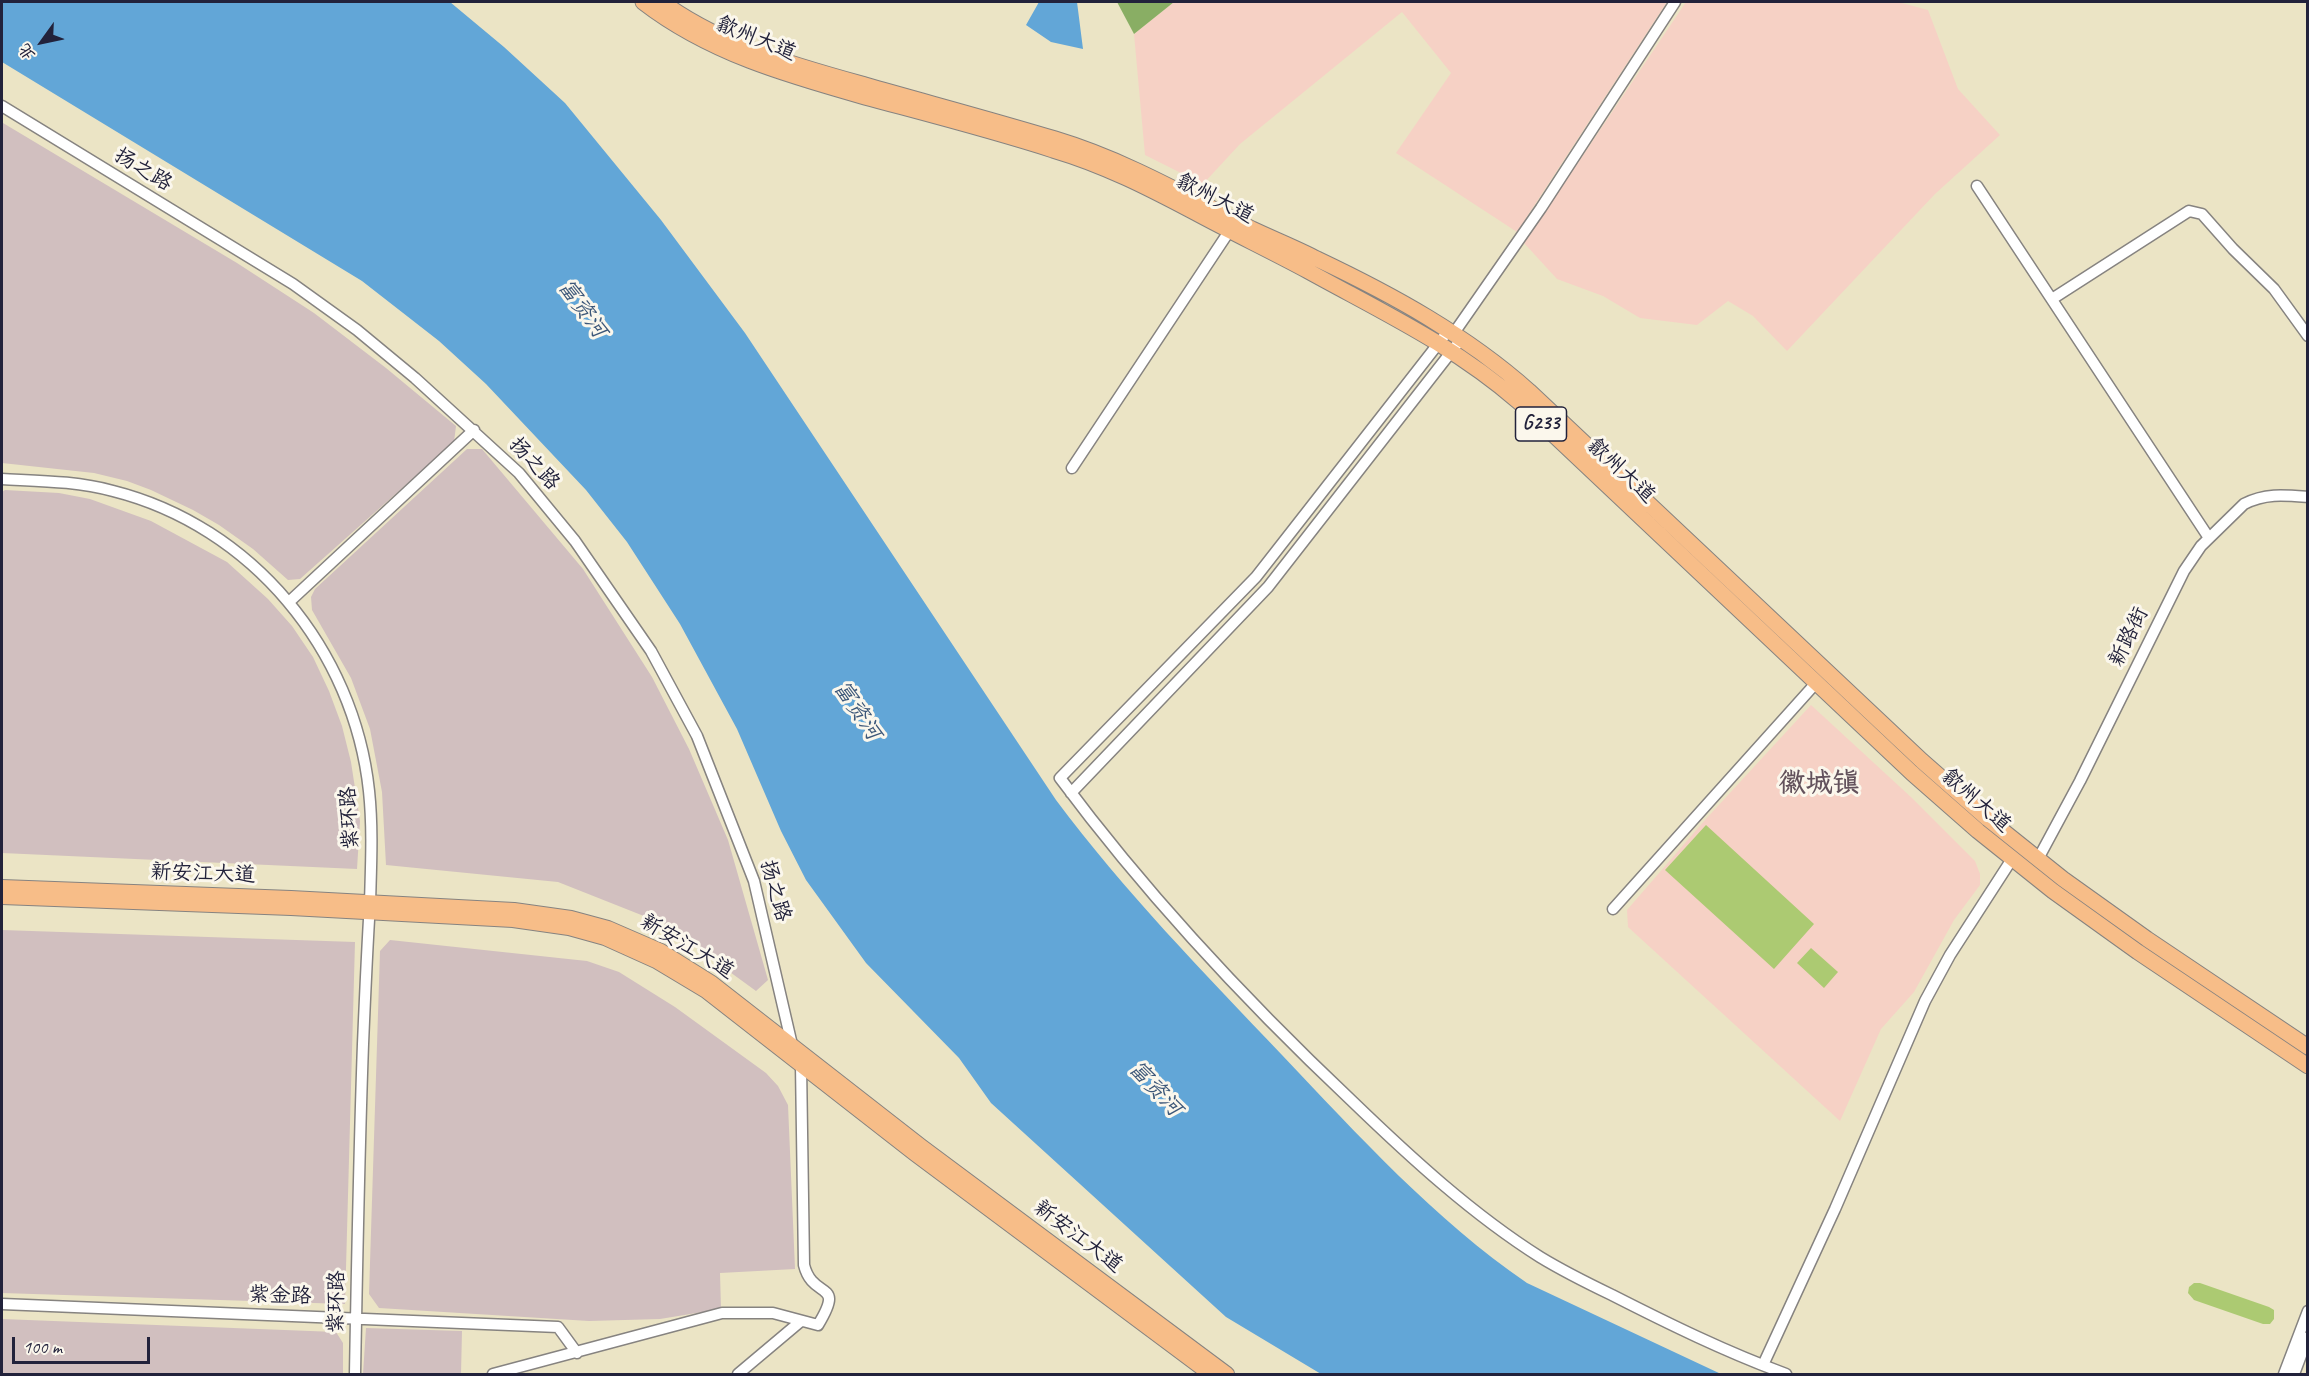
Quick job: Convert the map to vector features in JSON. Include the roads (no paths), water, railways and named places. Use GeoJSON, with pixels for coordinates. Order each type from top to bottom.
{"type":"FeatureCollection","features":[{"type":"Feature","properties":{"kind":"highway","name":"歙州大道"},"geometry":{"type":"LineString","coordinates":[[643,2],[684,30],[735,56],[812,82],[1088,161],[1138,182],[1445,346],[1519,402],[1944,802],[2012,859],[2112,934],[2307,1066]]}},
{"type":"Feature","properties":{"kind":"highway","name":"歙州大道"},"geometry":{"type":"LineString","coordinates":[[662,2],[723,38],[772,58],[1056,139],[1118,161],[1271,238],[1317,258],[1455,333],[1496,362],[1529,390],[1922,761],[2038,859],[2113,915],[2307,1047]]}},
{"type":"Feature","properties":{"kind":"main road","name":"新安江大道"},"geometry":{"type":"LineString","coordinates":[[2,887],[369,908],[532,922],[569,928],[605,938],[648,956],[690,980],[923,1160],[1210,1374]]}},
{"type":"Feature","properties":{"kind":"main road","name":"新安江大道"},"geometry":{"type":"LineString","coordinates":[[2,897],[533,912],[571,918],[608,928],[644,943],[695,972],[921,1146],[1227,1374]]}},
{"type":"Feature","properties":{"kind":"street"},"geometry":{"type":"LineString","coordinates":[[1071,793],[1268,587],[1455,333],[1541,208],[1676,2]]}},
{"type":"Feature","properties":{"kind":"street","name":"扬之路"},"geometry":{"type":"LineString","coordinates":[[2,106],[293,284],[388,355],[474,430],[519,473],[575,541],[651,651],[682,706],[711,768],[754,881],[792,1046]]}},
{"type":"Feature","properties":{"kind":"street"},"geometry":{"type":"LineString","coordinates":[[1977,186],[2209,538]]}},
{"type":"Feature","properties":{"kind":"street"},"geometry":{"type":"LineString","coordinates":[[2052,299],[2189,212],[2196,211],[2205,216],[2233,249],[2276,291],[2307,336]]}},
{"type":"Feature","properties":{"kind":"street"},"geometry":{"type":"LineString","coordinates":[[1072,468],[1230,230]]}},
{"type":"Feature","properties":{"kind":"street"},"geometry":{"type":"LineString","coordinates":[[1445,346],[1256,577],[1060,778],[1145,886],[1259,1011],[1367,1116],[1486,1219],[1540,1257],[1579,1279],[1672,1326],[1786,1374]]}},
{"type":"Feature","properties":{"kind":"street"},"geometry":{"type":"LineString","coordinates":[[289,602],[474,430]]}},
{"type":"Feature","properties":{"kind":"street","name":"紫环路"},"geometry":{"type":"LineString","coordinates":[[2,479],[70,482],[92,486],[156,504],[194,522],[226,543],[267,578],[289,602],[308,626],[330,662],[348,702],[362,748],[371,814],[360,1118],[356,1374]]}},
{"type":"Feature","properties":{"kind":"street","name":"新路街"},"geometry":{"type":"LineString","coordinates":[[2038,859],[2080,781],[2184,571],[2209,538],[2244,504],[2277,494],[2306,494]]}},
{"type":"Feature","properties":{"kind":"street"},"geometry":{"type":"LineString","coordinates":[[1613,909],[1816,682]]}},
{"type":"Feature","properties":{"kind":"street"},"geometry":{"type":"LineString","coordinates":[[1763,1365],[1835,1209],[1925,1001],[1950,955],[2012,859]]}},
{"type":"Feature","properties":{"kind":"street"},"geometry":{"type":"LineString","coordinates":[[493,1374],[722,1313],[760,1312],[818,1325],[829,1308],[830,1299],[827,1292],[810,1280],[804,1265],[801,1065]]}},
{"type":"Feature","properties":{"kind":"street","name":"紫金路"},"geometry":{"type":"LineString","coordinates":[[2,1304],[558,1327],[577,1353]]}},
{"type":"Feature","properties":{"kind":"street"},"geometry":{"type":"LineString","coordinates":[[2284,1374],[2307,1311]]}},
{"type":"Feature","properties":{"kind":"street"},"geometry":{"type":"LineString","coordinates":[[738,1374],[801,1321]]}},
{"type":"Feature","properties":{"kind":"street"},"geometry":{"type":"LineString","coordinates":[[2294,1374],[2307,1337]]}},
{"type":"Feature","properties":{"kind":"water","name":"富资河"},"geometry":{"type":"Polygon","coordinates":[[[2,2],[450,2],[504,47],[565,103],[661,220],[745,333],[1056,800],[1109,867],[1194,962],[1398,1175],[1460,1232],[1493,1258],[1527,1283],[1721,1374],[1321,1374],[1226,1317],[991,1103],[959,1058],[866,963],[806,880],[781,831],[737,729],[680,624],[627,542],[586,490],[486,384],[439,341],[362,281],[2,62],[2,2]]]}},
{"type":"Feature","properties":{"kind":"water"},"geometry":{"type":"Polygon","coordinates":[[[1039,2],[1077,2],[1083,49],[1051,42],[1026,25],[1039,2]]]}},
{"type":"Feature","properties":{"kind":"district","name":"徽城镇"},"geometry":{"type":"Point","coordinates":[1819,784]}}]}
